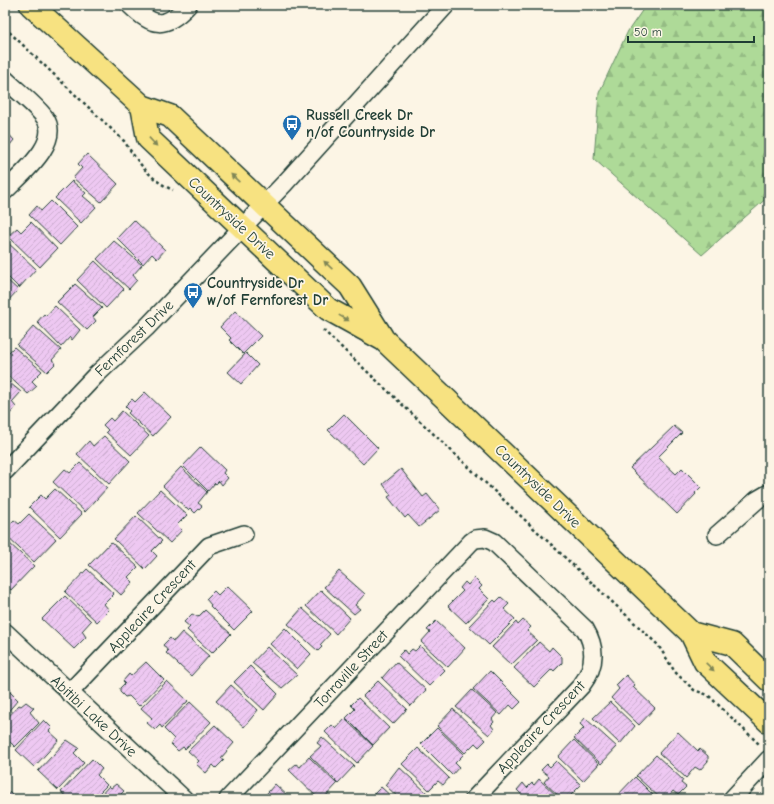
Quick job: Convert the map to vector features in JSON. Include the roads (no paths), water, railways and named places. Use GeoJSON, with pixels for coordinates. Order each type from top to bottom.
{"type":"FeatureCollection","features":[{"type":"Feature","properties":{"kind":"main road","name":"Countryside Drive"},"geometry":{"type":"LineString","coordinates":[[31,5],[142,106],[170,116],[264,204],[350,286],[384,340]]}},
{"type":"Feature","properties":{"kind":"main road","name":"Countryside Drive"},"geometry":{"type":"LineString","coordinates":[[142,106],[148,138],[328,308],[384,340],[691,633],[705,662],[769,722]]}},
{"type":"Feature","properties":{"kind":"main road","name":"Countryside Drive"},"geometry":{"type":"LineString","coordinates":[[691,633],[732,644],[769,680]]}},
{"type":"Feature","properties":{"kind":"street"},"geometry":{"type":"LineString","coordinates":[[130,5],[145,19],[154,23],[166,22],[181,13],[188,5]]}},
{"type":"Feature","properties":{"kind":"street","name":"Fernforest Drive"},"geometry":{"type":"LineString","coordinates":[[5,471],[95,376],[146,328],[264,204],[446,5]]}},
{"type":"Feature","properties":{"kind":"street"},"geometry":{"type":"LineString","coordinates":[[5,79],[45,118],[49,129],[47,141],[43,151],[5,191]]}},
{"type":"Feature","properties":{"kind":"street"},"geometry":{"type":"LineString","coordinates":[[717,535],[756,500],[769,493]]}},
{"type":"Feature","properties":{"kind":"street","name":"Appleaire Crescent"},"geometry":{"type":"LineString","coordinates":[[69,693],[209,546],[244,534]]}},
{"type":"Feature","properties":{"kind":"street","name":"Appleaire Crescent"},"geometry":{"type":"LineString","coordinates":[[474,539],[485,538],[494,542],[585,629],[593,645],[592,666],[587,678],[581,686],[474,799]]}},
{"type":"Feature","properties":{"kind":"street","name":"Torraville Street"},"geometry":{"type":"LineString","coordinates":[[228,799],[474,539]]}},
{"type":"Feature","properties":{"kind":"street","name":"Abitibi Lake Drive"},"geometry":{"type":"LineString","coordinates":[[5,632],[184,799]]}},
{"type":"Feature","properties":{"kind":"street"},"geometry":{"type":"LineString","coordinates":[[732,799],[767,754]]}},
{"type":"Feature","properties":{"kind":"place","name":"Russell Creek Dr n/of Countryside Dr"},"geometry":{"type":"Point","coordinates":[292,141]}},
{"type":"Feature","properties":{"kind":"place","name":"Countryside Dr w/of Fernforest Dr"},"geometry":{"type":"Point","coordinates":[193,309]}}]}
